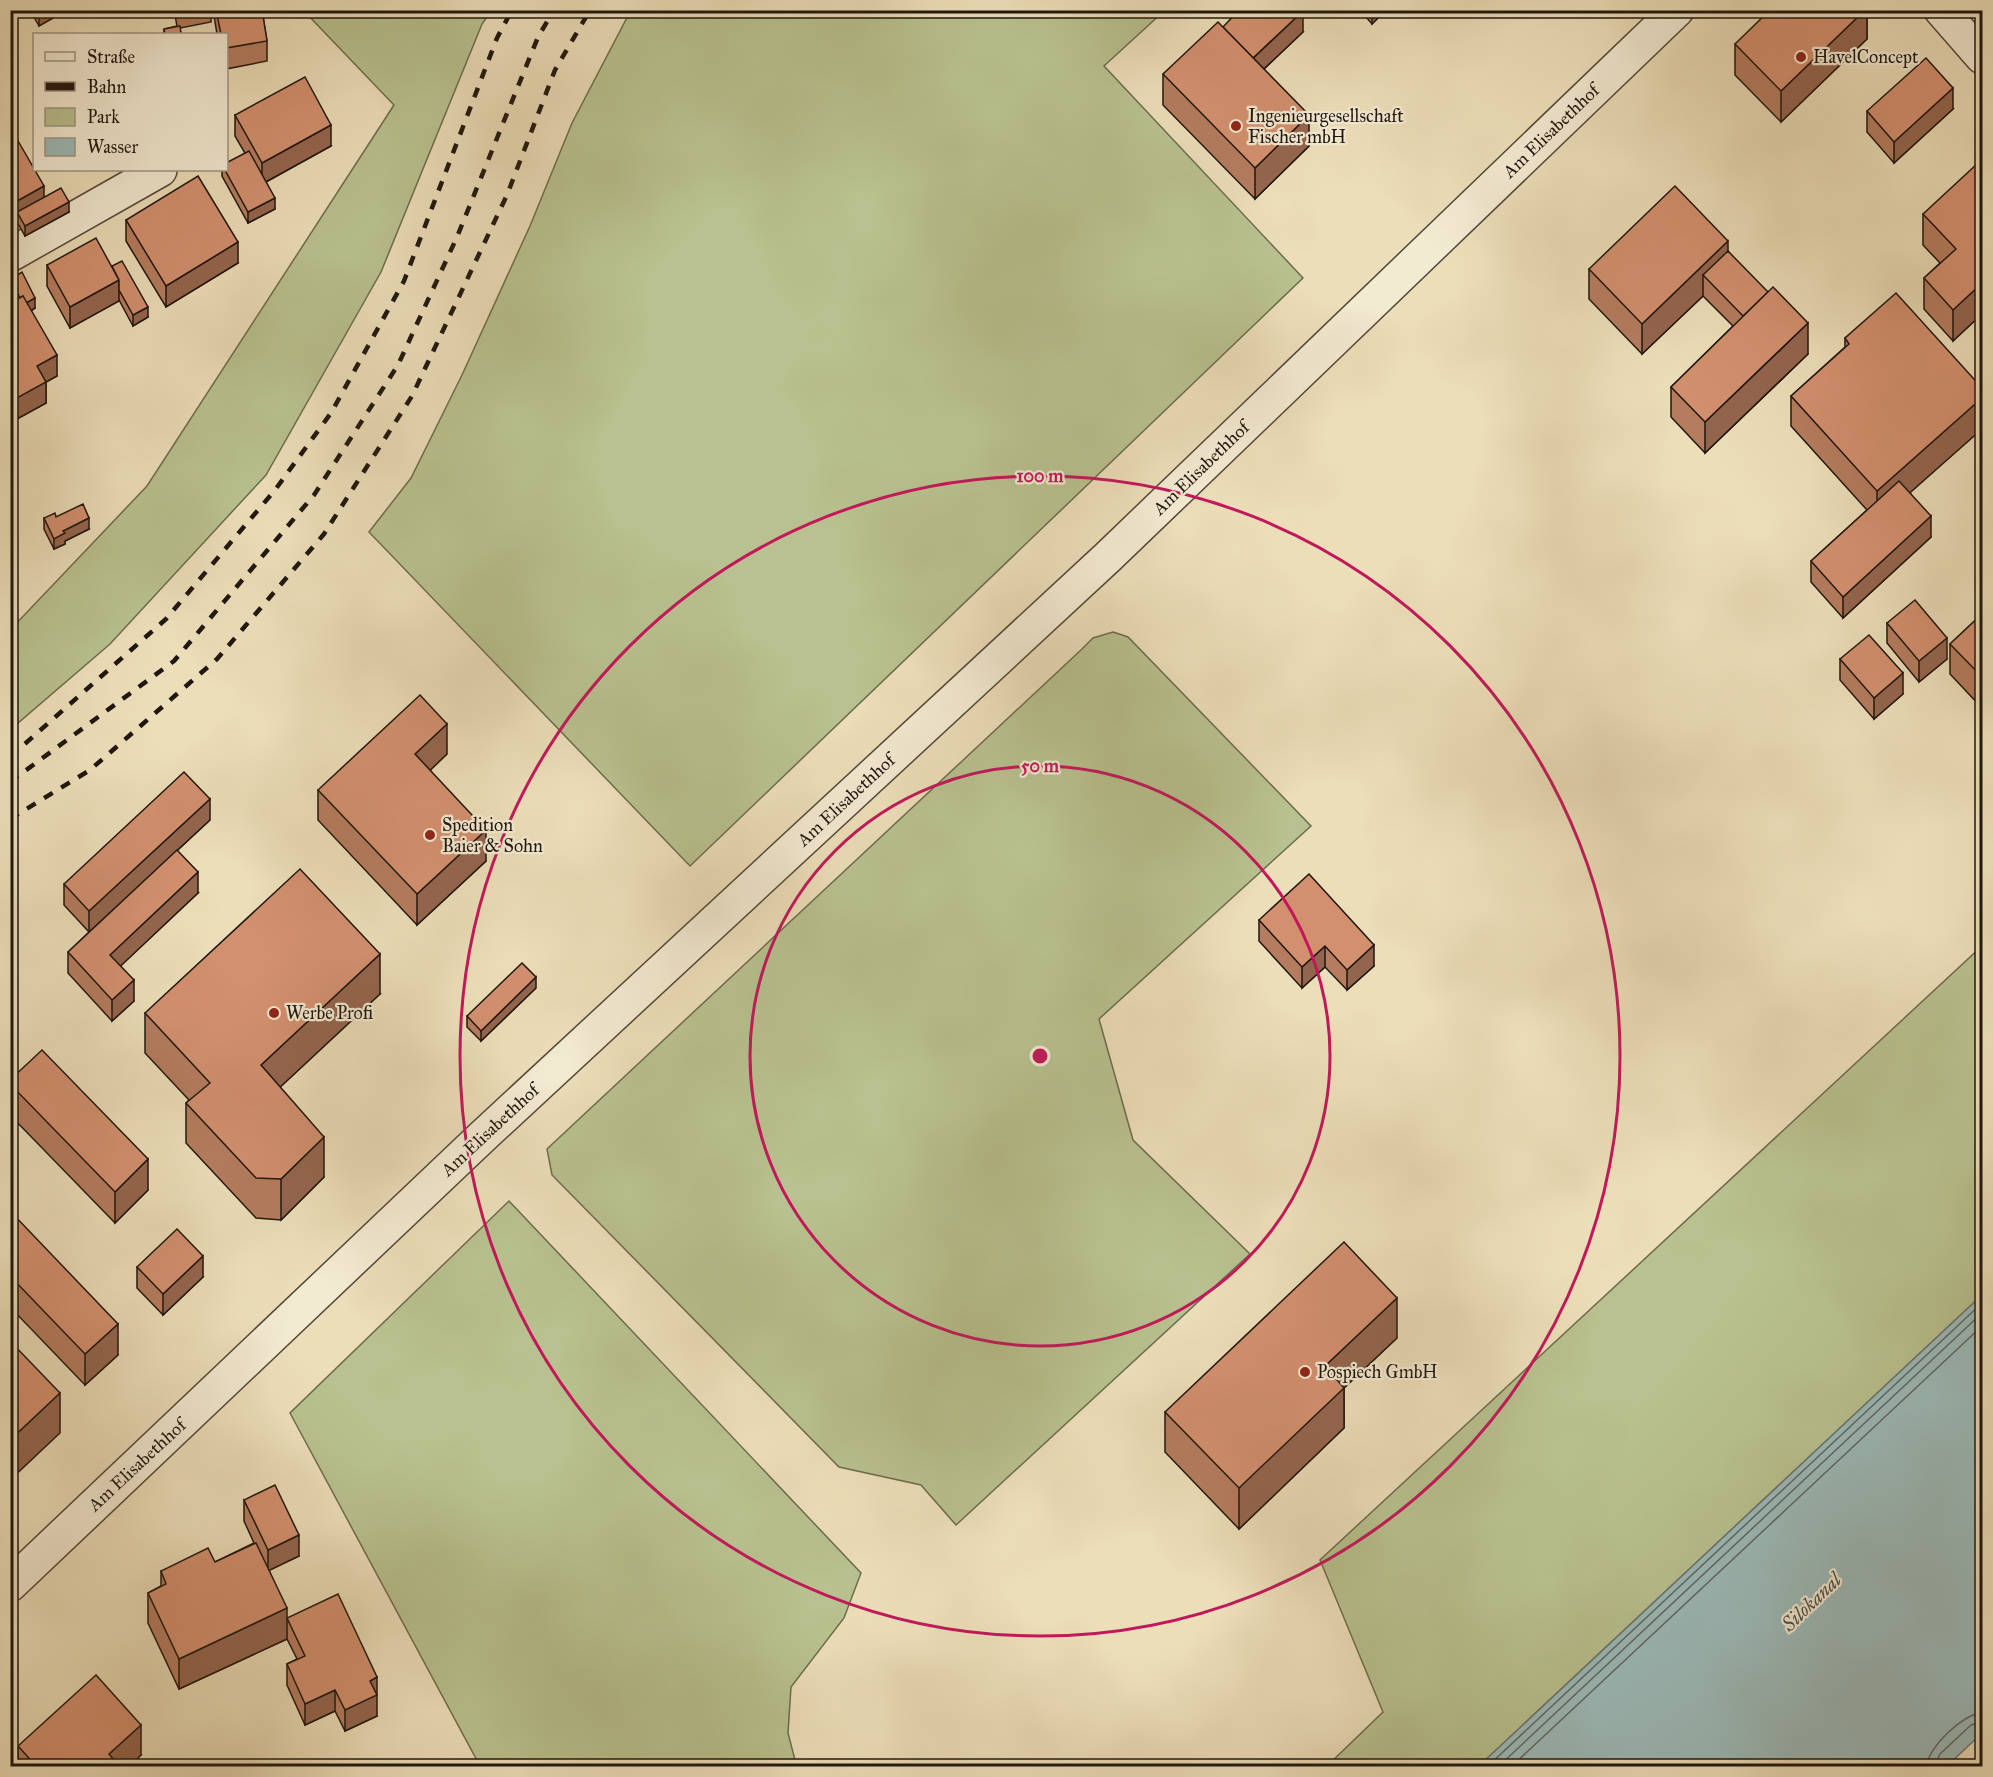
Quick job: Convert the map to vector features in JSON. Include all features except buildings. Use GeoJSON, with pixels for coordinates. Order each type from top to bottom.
{"type":"FeatureCollection","features":[{"type":"Feature","properties":{"kind":"street","name":"Am Elisabethhof"},"geometry":{"type":"LineString","coordinates":[[10,1585],[482,1137],[1108,557],[1677,10]]}},
{"type":"Feature","properties":{"kind":"street"},"geometry":{"type":"LineString","coordinates":[[1941,10],[1983,57]]}},
{"type":"Feature","properties":{"kind":"street"},"geometry":{"type":"LineString","coordinates":[[10,255],[158,171]]}},
{"type":"Feature","properties":{"kind":"green space"},"geometry":{"type":"Polygon","coordinates":[[[631,10],[1164,11],[1104,66],[1303,278],[690,866],[369,532],[411,478],[462,375],[530,226],[572,123],[631,10]]]}},
{"type":"Feature","properties":{"kind":"green space"},"geometry":{"type":"Polygon","coordinates":[[[304,11],[491,11],[482,24],[381,272],[266,475],[110,644],[11,729],[11,629],[147,486],[394,105],[304,11]]]}},
{"type":"Feature","properties":{"kind":"green space"},"geometry":{"type":"Polygon","coordinates":[[[1113,632],[1128,637],[1311,826],[1099,1019],[1133,1140],[1250,1254],[956,1525],[921,1485],[839,1467],[552,1175],[547,1149],[1093,638],[1113,632]]]}},
{"type":"Feature","properties":{"kind":"green space"},"geometry":{"type":"Polygon","coordinates":[[[1982,946],[1982,1295],[1479,1766],[1327,1766],[1383,1712],[1320,1560],[1982,946]]]}},
{"type":"Feature","properties":{"kind":"green space"},"geometry":{"type":"Polygon","coordinates":[[[509,1201],[861,1573],[844,1618],[791,1687],[788,1733],[795,1760],[789,1766],[480,1766],[290,1413],[509,1201]]]}},
{"type":"Feature","properties":{"kind":"water","name":"Silokanal"},"geometry":{"type":"Polygon","coordinates":[[[1982,1295],[1982,1733],[1947,1766],[1479,1766],[1982,1295]]]}},
{"type":"Feature","properties":{"kind":"railway"},"geometry":{"type":"LineString","coordinates":[[10,757],[166,619],[275,490],[331,413],[404,281],[497,38],[512,10]]}},
{"type":"Feature","properties":{"kind":"railway"},"geometry":{"type":"LineString","coordinates":[[10,782],[174,661],[314,495],[398,365],[457,237],[538,37],[554,10]]}},
{"type":"Feature","properties":{"kind":"railway"},"geometry":{"type":"LineString","coordinates":[[10,819],[90,770],[217,659],[324,534],[412,396],[507,195],[555,70],[590,10]]}},
{"type":"Feature","properties":{"kind":"place","name":"HavelConcept"},"geometry":{"type":"Point","coordinates":[1801,57]}},
{"type":"Feature","properties":{"kind":"place","name":"Ingenieurgesellschaft Fischer mbH"},"geometry":{"type":"Point","coordinates":[1236,126]}},
{"type":"Feature","properties":{"kind":"place","name":"Spedition Baier & Sohn"},"geometry":{"type":"Point","coordinates":[430,835]}},
{"type":"Feature","properties":{"kind":"place","name":"Werbe Profi"},"geometry":{"type":"Point","coordinates":[274,1013]}},
{"type":"Feature","properties":{"kind":"place","name":"Pospiech GmbH"},"geometry":{"type":"Point","coordinates":[1305,1372]}}]}
